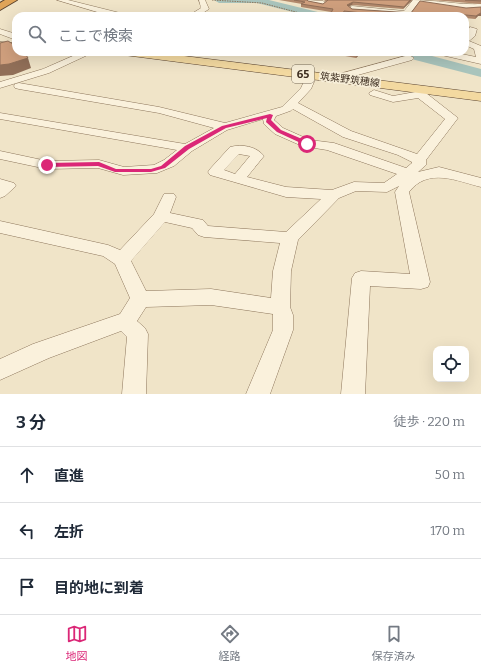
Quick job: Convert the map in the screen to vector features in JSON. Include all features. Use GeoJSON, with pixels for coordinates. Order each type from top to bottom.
{"type":"FeatureCollection","features":[{"type":"Feature","properties":{"kind":"highway"},"geometry":{"type":"LineString","coordinates":[[0,7],[12,0]]}},
{"type":"Feature","properties":{"kind":"main road"},"geometry":{"type":"LineString","coordinates":[[0,45],[12,46]]}},
{"type":"Feature","properties":{"kind":"main road","name":"筑紫野筑穂線"},"geometry":{"type":"LineString","coordinates":[[157,56],[336,78],[421,91],[481,97]]}},
{"type":"Feature","properties":{"kind":"street"},"geometry":{"type":"LineString","coordinates":[[60,0],[104,12]]}},
{"type":"Feature","properties":{"kind":"street"},"geometry":{"type":"LineString","coordinates":[[199,12],[205,9],[202,0]]}},
{"type":"Feature","properties":{"kind":"street"},"geometry":{"type":"LineString","coordinates":[[312,0],[310,1],[323,3]]}},
{"type":"Feature","properties":{"kind":"street"},"geometry":{"type":"LineString","coordinates":[[350,12],[358,0]]}},
{"type":"Feature","properties":{"kind":"street"},"geometry":{"type":"LineString","coordinates":[[405,12],[415,0],[462,10],[481,6]]}},
{"type":"Feature","properties":{"kind":"street"},"geometry":{"type":"LineString","coordinates":[[352,8],[394,12]]}},
{"type":"Feature","properties":{"kind":"street"},"geometry":{"type":"LineString","coordinates":[[469,38],[473,29]]}},
{"type":"Feature","properties":{"kind":"street"},"geometry":{"type":"LineString","coordinates":[[0,31],[12,36]]}},
{"type":"Feature","properties":{"kind":"street"},"geometry":{"type":"LineString","coordinates":[[469,43],[478,48],[481,58]]}},
{"type":"Feature","properties":{"kind":"street"},"geometry":{"type":"LineString","coordinates":[[0,92],[19,86],[46,71],[81,56]]}},
{"type":"Feature","properties":{"kind":"street"},"geometry":{"type":"LineString","coordinates":[[458,56],[481,61]]}},
{"type":"Feature","properties":{"kind":"street"},"geometry":{"type":"LineString","coordinates":[[336,78],[409,58]]}},
{"type":"Feature","properties":{"kind":"street"},"geometry":{"type":"LineString","coordinates":[[0,85],[46,71]]}},
{"type":"Feature","properties":{"kind":"street"},"geometry":{"type":"LineString","coordinates":[[0,155],[47,165],[99,164],[115,170],[143,171],[163,167],[187,148],[226,127],[286,109],[306,89],[312,75]]}},
{"type":"Feature","properties":{"kind":"street"},"geometry":{"type":"LineString","coordinates":[[19,86],[159,110],[226,127]]}},
{"type":"Feature","properties":{"kind":"street"},"geometry":{"type":"LineString","coordinates":[[258,394],[283,330],[283,315],[280,307],[282,271],[290,238],[334,195],[354,186],[387,188],[419,163],[452,118],[421,91],[393,98],[374,93]]}},
{"type":"Feature","properties":{"kind":"street"},"geometry":{"type":"LineString","coordinates":[[292,104],[347,134],[404,152],[419,163],[448,174],[481,183]]}},
{"type":"Feature","properties":{"kind":"street"},"geometry":{"type":"LineString","coordinates":[[270,115],[268,121],[279,131],[307,144],[329,146],[406,173]]}},
{"type":"Feature","properties":{"kind":"street"},"geometry":{"type":"LineString","coordinates":[[0,116],[187,148]]}},
{"type":"Feature","properties":{"kind":"street"},"geometry":{"type":"LineString","coordinates":[[353,394],[360,278],[421,282],[402,192],[419,176],[430,173],[448,174]]}},
{"type":"Feature","properties":{"kind":"street"},"geometry":{"type":"LineString","coordinates":[[238,179],[286,192],[334,195]]}},
{"type":"Feature","properties":{"kind":"street"},"geometry":{"type":"LineString","coordinates":[[0,183],[9,186],[0,193]]}},
{"type":"Feature","properties":{"kind":"street"},"geometry":{"type":"LineString","coordinates":[[122,260],[161,216],[169,197]]}},
{"type":"Feature","properties":{"kind":"street"},"geometry":{"type":"LineString","coordinates":[[161,216],[197,224],[204,230],[290,238]]}},
{"type":"Feature","properties":{"kind":"street"},"geometry":{"type":"LineString","coordinates":[[0,227],[108,251],[122,260],[140,299]]}},
{"type":"Feature","properties":{"kind":"street"},"geometry":{"type":"LineString","coordinates":[[140,299],[211,298],[280,307]]}},
{"type":"Feature","properties":{"kind":"street"},"geometry":{"type":"LineString","coordinates":[[0,370],[41,351],[127,320],[140,299]]}},
{"type":"Feature","properties":{"kind":"street"},"geometry":{"type":"LineString","coordinates":[[124,321],[138,334],[134,394]]}},
{"type":"Feature","properties":{"kind":"path"},"geometry":{"type":"LineString","coordinates":[[209,0],[262,3],[296,12]]}},
{"type":"Feature","properties":{"kind":"building"},"geometry":{"type":"Polygon","coordinates":[[[294,0],[307,0],[323,4],[328,0],[410,0],[404,7],[353,2],[347,5],[352,9],[396,12],[332,12],[333,9],[301,4],[305,2],[294,0]]]}},
{"type":"Feature","properties":{"kind":"building"},"geometry":{"type":"Polygon","coordinates":[[[420,1],[466,8],[481,7],[481,13],[476,16],[469,15],[469,12],[412,12],[420,1]]]}},
{"type":"Feature","properties":{"kind":"building"},"geometry":{"type":"Polygon","coordinates":[[[8,41],[12,44],[12,56],[27,56],[28,58],[9,64],[0,65],[0,43],[8,41]]]}},
{"type":"Feature","properties":{"kind":"waterway"},"geometry":{"type":"LineString","coordinates":[[219,0],[257,0],[306,12]]}},
{"type":"Feature","properties":{"kind":"waterway"},"geometry":{"type":"LineString","coordinates":[[416,56],[481,73]]}},
{"type":"Feature","properties":{"kind":"route"},"geometry":{"type":"LineString","coordinates":[[47,165],[99,164],[115,170],[151,171],[170,163],[187,148],[224,127],[270,115],[268,121],[279,131],[307,144]]}}]}
